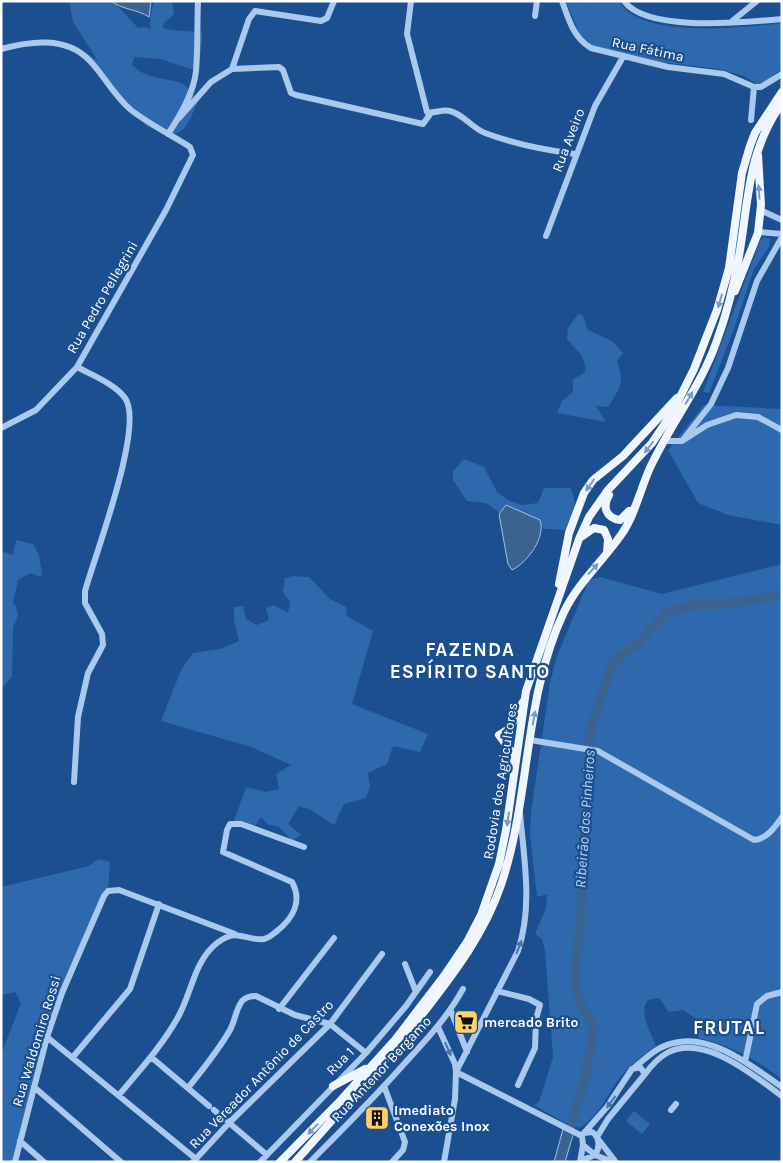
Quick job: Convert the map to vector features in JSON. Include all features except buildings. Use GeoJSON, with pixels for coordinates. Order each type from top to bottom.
{"type":"FeatureCollection","features":[{"type":"Feature","properties":{"kind":"main road","name":"Rodovia dos Agricultores"},"geometry":{"type":"LineString","coordinates":[[280,1162],[341,1100],[395,1040],[444,976],[467,942],[481,915],[499,864],[532,671],[579,539],[593,511],[652,443],[672,413],[702,351],[717,310],[729,268],[742,173],[754,133],[782,92]]}},
{"type":"Feature","properties":{"kind":"main road","name":"Rodovia dos Agricultores"},"geometry":{"type":"LineString","coordinates":[[294,1162],[403,1039],[458,968],[488,918],[501,884],[520,808],[539,690],[557,629],[574,594],[623,534],[650,468],[706,370],[728,304],[741,247],[751,171],[758,146],[769,122],[782,103]]}},
{"type":"Feature","properties":{"kind":"main road"},"geometry":{"type":"LineString","coordinates":[[728,304],[758,232],[760,210],[758,146]]}},
{"type":"Feature","properties":{"kind":"main road"},"geometry":{"type":"LineString","coordinates":[[552,617],[569,533],[584,493],[592,480],[632,447],[676,400],[683,388]]}},
{"type":"Feature","properties":{"kind":"main road"},"geometry":{"type":"LineString","coordinates":[[623,475],[606,498],[605,508],[607,514],[613,519],[620,520],[625,517],[638,498]]}},
{"type":"Feature","properties":{"kind":"main road"},"geometry":{"type":"LineString","coordinates":[[579,539],[588,531],[599,528],[604,530],[608,539],[607,553]]}},
{"type":"Feature","properties":{"kind":"main road"},"geometry":{"type":"LineString","coordinates":[[514,774],[510,750],[499,735],[510,728],[527,696]]}},
{"type":"Feature","properties":{"kind":"main road"},"geometry":{"type":"LineString","coordinates":[[332,1086],[369,1067]]}},
{"type":"Feature","properties":{"kind":"street"},"geometry":{"type":"LineString","coordinates":[[1,49],[29,43],[47,42],[74,49],[88,59],[131,109],[168,134],[178,118],[193,85],[196,71],[198,1]]}},
{"type":"Feature","properties":{"kind":"street"},"geometry":{"type":"LineString","coordinates":[[232,68],[250,19],[255,11],[321,21],[327,18],[334,1]]}},
{"type":"Feature","properties":{"kind":"street"},"geometry":{"type":"LineString","coordinates":[[411,1],[407,34],[424,107],[427,112],[447,110],[458,114],[471,126],[484,132],[543,150],[575,154]]}},
{"type":"Feature","properties":{"kind":"street"},"geometry":{"type":"LineString","coordinates":[[535,16],[537,1]]}},
{"type":"Feature","properties":{"kind":"street","name":"Rua Fátima"},"geometry":{"type":"LineString","coordinates":[[562,1],[573,31],[580,41],[591,48],[668,67],[724,74],[754,88]]}},
{"type":"Feature","properties":{"kind":"street"},"geometry":{"type":"LineString","coordinates":[[624,1],[636,12],[651,17],[688,23],[782,19]]}},
{"type":"Feature","properties":{"kind":"street"},"geometry":{"type":"LineString","coordinates":[[731,22],[756,1]]}},
{"type":"Feature","properties":{"kind":"street","name":"Rua Aveiro"},"geometry":{"type":"LineString","coordinates":[[546,236],[575,154],[595,106],[623,57]]}},
{"type":"Feature","properties":{"kind":"street"},"geometry":{"type":"LineString","coordinates":[[178,118],[211,82],[232,68],[279,67],[283,70],[291,93],[296,95],[422,124],[431,113]]}},
{"type":"Feature","properties":{"kind":"street"},"geometry":{"type":"LineString","coordinates":[[751,120],[754,88],[761,87],[782,74]]}},
{"type":"Feature","properties":{"kind":"street","name":"Rua Pedro Pellegrini"},"geometry":{"type":"LineString","coordinates":[[1,428],[36,410],[77,367],[177,190],[193,152],[190,147],[168,134]]}},
{"type":"Feature","properties":{"kind":"street"},"geometry":{"type":"LineString","coordinates":[[760,210],[782,220]]}},
{"type":"Feature","properties":{"kind":"street"},"geometry":{"type":"LineString","coordinates":[[682,441],[712,404],[728,368],[757,281],[782,235],[758,232]]}},
{"type":"Feature","properties":{"kind":"street"},"geometry":{"type":"LineString","coordinates":[[74,782],[78,717],[88,673],[103,645],[102,634],[94,616],[85,603],[85,591],[119,478],[131,428],[131,412],[125,397],[119,391],[77,367]]}},
{"type":"Feature","properties":{"kind":"street"},"geometry":{"type":"LineString","coordinates":[[665,441],[682,441],[708,425],[736,415],[758,416],[782,430]]}},
{"type":"Feature","properties":{"kind":"street"},"geometry":{"type":"LineString","coordinates":[[530,740],[598,751],[747,838],[754,840],[762,838],[782,817]]}},
{"type":"Feature","properties":{"kind":"street"},"geometry":{"type":"LineString","coordinates":[[456,1072],[518,951],[527,918],[528,897],[520,808]]}},
{"type":"Feature","properties":{"kind":"street","name":"Rua Waldomiro Rossi"},"geometry":{"type":"LineString","coordinates":[[15,1162],[47,1037],[62,993],[104,896],[108,891],[119,890],[235,934],[262,939],[273,935],[286,924],[295,910],[296,896],[292,882],[225,854],[222,850],[227,830],[234,823],[304,848]]}},
{"type":"Feature","properties":{"kind":"street"},"geometry":{"type":"LineString","coordinates":[[73,1057],[130,989],[159,904]]}},
{"type":"Feature","properties":{"kind":"street"},"geometry":{"type":"LineString","coordinates":[[119,1095],[151,1057],[181,1012],[204,956],[218,942],[235,934]]}},
{"type":"Feature","properties":{"kind":"street"},"geometry":{"type":"LineString","coordinates":[[279,1009],[334,938]]}},
{"type":"Feature","properties":{"kind":"street","name":"Rua Vereador Antônio de Castro"},"geometry":{"type":"LineString","coordinates":[[194,1161],[228,1124],[330,1024],[382,954]]}},
{"type":"Feature","properties":{"kind":"street"},"geometry":{"type":"LineString","coordinates":[[405,964],[416,992]]}},
{"type":"Feature","properties":{"kind":"street","name":"Rua 1"},"geometry":{"type":"LineString","coordinates":[[260,1162],[366,1053],[430,972]]}},
{"type":"Feature","properties":{"kind":"street","name":"Rua Antenor Bergamo"},"geometry":{"type":"LineString","coordinates":[[310,1162],[438,1027],[451,1011],[463,989]]}},
{"type":"Feature","properties":{"kind":"street"},"geometry":{"type":"LineString","coordinates":[[498,991],[526,998],[540,1005],[536,1019],[535,1048],[518,1085]]}},
{"type":"Feature","properties":{"kind":"street"},"geometry":{"type":"LineString","coordinates":[[745,1062],[757,1004],[767,996],[782,992]]}},
{"type":"Feature","properties":{"kind":"street"},"geometry":{"type":"LineString","coordinates":[[188,1088],[222,1044],[244,999],[256,996],[279,1009],[330,1024],[366,1053]]}},
{"type":"Feature","properties":{"kind":"street"},"geometry":{"type":"LineString","coordinates":[[451,1011],[467,1052]]}},
{"type":"Feature","properties":{"kind":"street"},"geometry":{"type":"LineString","coordinates":[[438,1027],[456,1072],[456,1099],[444,1162]]}},
{"type":"Feature","properties":{"kind":"street"},"geometry":{"type":"LineString","coordinates":[[47,1037],[119,1095],[194,1161]]}},
{"type":"Feature","properties":{"kind":"street"},"geometry":{"type":"LineString","coordinates":[[462,1038],[473,1040]]}},
{"type":"Feature","properties":{"kind":"street"},"geometry":{"type":"LineString","coordinates":[[580,1134],[607,1107],[635,1067],[660,1048],[679,1042],[719,1048],[745,1062],[782,1087]]}},
{"type":"Feature","properties":{"kind":"street"},"geometry":{"type":"LineString","coordinates":[[580,1161],[595,1155],[598,1151],[597,1138],[608,1119],[645,1074],[665,1054],[679,1049],[718,1054],[734,1062],[782,1096]]}},
{"type":"Feature","properties":{"kind":"street"},"geometry":{"type":"LineString","coordinates":[[151,1057],[266,1155]]}},
{"type":"Feature","properties":{"kind":"street"},"geometry":{"type":"LineString","coordinates":[[635,1067],[643,1069],[645,1074]]}},
{"type":"Feature","properties":{"kind":"street"},"geometry":{"type":"LineString","coordinates":[[456,1072],[580,1134],[592,1132],[615,1162]]}},
{"type":"Feature","properties":{"kind":"street"},"geometry":{"type":"LineString","coordinates":[[623,1082],[632,1090]]}},
{"type":"Feature","properties":{"kind":"street"},"geometry":{"type":"LineString","coordinates":[[384,1086],[405,1142],[403,1150],[392,1162]]}},
{"type":"Feature","properties":{"kind":"street"},"geometry":{"type":"LineString","coordinates":[[34,1088],[121,1162]]}},
{"type":"Feature","properties":{"kind":"street"},"geometry":{"type":"LineString","coordinates":[[671,1110],[676,1104]]}},
{"type":"Feature","properties":{"kind":"street"},"geometry":{"type":"LineString","coordinates":[[580,1134],[583,1145],[580,1161]]}},
{"type":"Feature","properties":{"kind":"street"},"geometry":{"type":"LineString","coordinates":[[20,1141],[44,1162]]}},
{"type":"Feature","properties":{"kind":"street"},"geometry":{"type":"LineString","coordinates":[[583,1145],[595,1155],[615,1162]]}},
{"type":"Feature","properties":{"kind":"shaded area"},"geometry":{"type":"Polygon","coordinates":[[[69,1],[113,1],[138,28],[147,27],[150,30],[150,17],[154,1],[172,1],[174,14],[164,23],[163,28],[202,33],[201,53],[194,70],[160,59],[134,57],[132,65],[150,76],[181,83],[196,97],[201,96],[183,129],[177,133],[170,134],[147,126],[71,44],[98,61],[73,22],[69,1]]]}},
{"type":"Feature","properties":{"kind":"shaded area"},"geometry":{"type":"Polygon","coordinates":[[[111,1],[151,1],[149,17],[120,6],[111,1]]]}},
{"type":"Feature","properties":{"kind":"shaded area"},"geometry":{"type":"Polygon","coordinates":[[[566,1],[619,1],[631,14],[647,21],[684,28],[747,27],[782,23],[782,69],[760,86],[744,76],[719,69],[660,62],[592,45],[579,33],[566,1]]]}},
{"type":"Feature","properties":{"kind":"shaded area"},"geometry":{"type":"Polygon","coordinates":[[[764,237],[770,239],[769,247],[754,269],[733,332],[709,393],[703,392],[760,241],[764,237]]]}},
{"type":"Feature","properties":{"kind":"shaded area"},"geometry":{"type":"Polygon","coordinates":[[[578,314],[582,314],[588,330],[612,341],[623,353],[617,361],[621,375],[618,390],[608,407],[596,406],[606,422],[557,413],[562,401],[573,392],[573,379],[583,374],[586,369],[582,356],[567,339],[568,328],[578,314]]]}},
{"type":"Feature","properties":{"kind":"shaded area"},"geometry":{"type":"Polygon","coordinates":[[[704,405],[782,409],[782,525],[728,515],[698,503],[668,450],[704,405]]]}},
{"type":"Feature","properties":{"kind":"shaded area"},"geometry":{"type":"Polygon","coordinates":[[[464,459],[484,467],[497,492],[508,500],[522,505],[538,503],[544,488],[570,488],[574,498],[575,509],[571,530],[545,529],[530,519],[500,513],[486,503],[467,501],[453,480],[453,471],[464,459]]]}},
{"type":"Feature","properties":{"kind":"shaded area"},"geometry":{"type":"Polygon","coordinates":[[[506,505],[540,520],[541,527],[538,541],[534,548],[524,561],[512,570],[508,564],[499,514],[506,505]]]}},
{"type":"Feature","properties":{"kind":"shaded area"},"geometry":{"type":"Polygon","coordinates":[[[16,540],[33,544],[39,555],[42,575],[40,577],[30,573],[18,580],[13,603],[16,606],[18,616],[13,627],[12,677],[1,689],[1,551],[13,555],[16,540]]]}},
{"type":"Feature","properties":{"kind":"shaded area"},"geometry":{"type":"Polygon","coordinates":[[[782,564],[782,1079],[742,1054],[698,1038],[701,1022],[683,1010],[669,1012],[659,998],[648,1000],[645,1005],[645,1017],[656,1046],[639,1058],[625,1072],[600,1108],[586,1124],[579,1128],[565,1123],[534,1105],[539,1102],[553,1057],[545,951],[542,939],[535,934],[546,908],[547,894],[537,897],[530,835],[531,812],[550,683],[557,656],[589,580],[600,577],[662,594],[782,564]]]}},
{"type":"Feature","properties":{"kind":"shaded area"},"geometry":{"type":"Polygon","coordinates":[[[293,576],[309,577],[330,599],[346,607],[347,616],[373,631],[352,704],[428,734],[420,752],[393,746],[387,764],[368,773],[370,787],[366,798],[344,804],[334,825],[311,810],[299,806],[288,824],[301,835],[292,841],[279,827],[267,824],[261,817],[254,827],[234,821],[246,787],[266,792],[279,789],[276,774],[291,765],[251,747],[161,721],[181,670],[193,653],[220,649],[239,641],[234,620],[234,607],[243,606],[246,619],[257,625],[269,620],[266,608],[274,605],[288,613],[290,602],[283,592],[285,578],[293,576]]]}},
{"type":"Feature","properties":{"kind":"shaded area"},"geometry":{"type":"Polygon","coordinates":[[[98,859],[110,862],[108,891],[62,993],[15,1162],[1,1162],[1,1055],[21,1003],[15,992],[1,995],[1,887],[89,866],[98,859]]]}},
{"type":"Feature","properties":{"kind":"shaded area"},"geometry":{"type":"Polygon","coordinates":[[[634,1111],[650,1124],[642,1134],[626,1121],[634,1111]]]}},
{"type":"Feature","properties":{"kind":"shaded area"},"geometry":{"type":"Polygon","coordinates":[[[563,1129],[573,1135],[565,1162],[554,1162],[563,1129]]]}},
{"type":"Feature","properties":{"kind":"waterway","name":"Ribeirão dos Pinheiros"},"geometry":{"type":"LineString","coordinates":[[567,1138],[586,1075],[594,1027],[580,1002],[576,984],[576,968],[590,732],[612,664],[634,647],[667,612],[695,605],[716,605],[782,595]]}},
{"type":"Feature","properties":{"kind":"place","name":"mercado Brito"},"geometry":{"type":"Point","coordinates":[466,1022]}},
{"type":"Feature","properties":{"kind":"place","name":"Imediato Conexões Inox"},"geometry":{"type":"Point","coordinates":[377,1118]}},
{"type":"Feature","properties":{"kind":"district","name":"FAZENDA ESPÍRITO SANTO"},"geometry":{"type":"Point","coordinates":[470,660]}},
{"type":"Feature","properties":{"kind":"district","name":"FRUTAL"},"geometry":{"type":"Point","coordinates":[729,1027]}}]}
